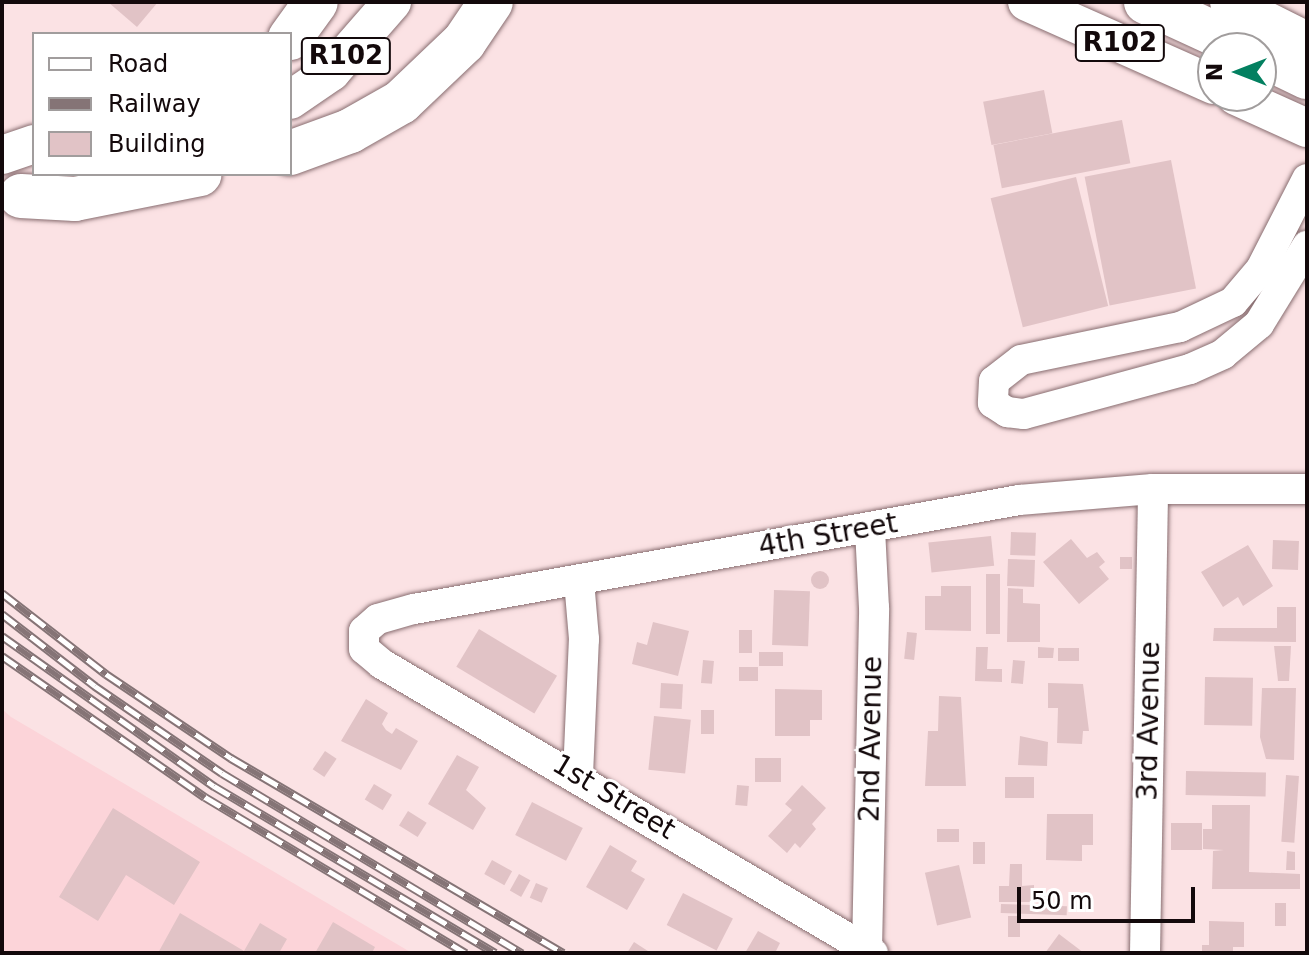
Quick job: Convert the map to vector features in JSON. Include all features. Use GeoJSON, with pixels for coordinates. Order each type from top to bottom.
{"type":"FeatureCollection","features":[{"type":"Feature","properties":{"kind":"highway"},"geometry":{"type":"LineString","coordinates":[[272,32],[291,2]]}},
{"type":"Feature","properties":{"kind":"highway"},"geometry":{"type":"LineString","coordinates":[[292,36],[316,2]]}},
{"type":"Feature","properties":{"kind":"highway"},"geometry":{"type":"LineString","coordinates":[[292,152],[350,131],[401,102],[464,42],[491,2]]}},
{"type":"Feature","properties":{"kind":"highway"},"geometry":{"type":"LineString","coordinates":[[1146,2],[1211,32]]}},
{"type":"Feature","properties":{"kind":"highway"},"geometry":{"type":"LineString","coordinates":[[1277,63],[1307,77]]}},
{"type":"Feature","properties":{"kind":"highway"},"geometry":{"type":"LineString","coordinates":[[12,199],[75,199],[190,176]]}},
{"type":"Feature","properties":{"kind":"main road","name":"R102"},"geometry":{"type":"LineString","coordinates":[[292,37],[338,2]]}},
{"type":"Feature","properties":{"kind":"main road","name":"R102"},"geometry":{"type":"LineString","coordinates":[[292,99],[331,72],[392,2]]}},
{"type":"Feature","properties":{"kind":"main road","name":"R102"},"geometry":{"type":"LineString","coordinates":[[1027,2],[1197,78]]}},
{"type":"Feature","properties":{"kind":"main road"},"geometry":{"type":"LineString","coordinates":[[1229,2],[1307,41]]}},
{"type":"Feature","properties":{"kind":"main road"},"geometry":{"type":"LineString","coordinates":[[1272,112],[1307,128]]}},
{"type":"Feature","properties":{"kind":"main road"},"geometry":{"type":"LineString","coordinates":[[12,199],[83,176]]}},
{"type":"Feature","properties":{"kind":"street"},"geometry":{"type":"LineString","coordinates":[[11,149],[12,199]]}},
{"type":"Feature","properties":{"kind":"street"},"geometry":{"type":"LineString","coordinates":[[1307,179],[1261,269],[1233,302],[1207,318],[1021,360],[998,376],[991,394],[993,403],[1015,414],[1190,369],[1236,345],[1259,324],[1307,246]]}},
{"type":"Feature","properties":{"kind":"street"},"geometry":{"type":"LineString","coordinates":[[1111,341],[1129,386]]}},
{"type":"Feature","properties":{"kind":"street","name":"4th Street"},"geometry":{"type":"LineString","coordinates":[[362,637],[370,624],[387,616],[1019,500],[1153,489],[1307,489]]}},
{"type":"Feature","properties":{"kind":"street","name":"3rd Avenue"},"geometry":{"type":"LineString","coordinates":[[1145,953],[1153,489]]}},
{"type":"Feature","properties":{"kind":"street","name":"2nd Avenue"},"geometry":{"type":"LineString","coordinates":[[870,528],[874,608],[870,951]]}},
{"type":"Feature","properties":{"kind":"street"},"geometry":{"type":"LineString","coordinates":[[578,775],[584,639],[579,581]]}},
{"type":"Feature","properties":{"kind":"street","name":"1st Street"},"geometry":{"type":"LineString","coordinates":[[362,637],[373,658],[578,775],[870,951]]}},
{"type":"Feature","properties":{"kind":"shaded area"},"geometry":{"type":"Polygon","coordinates":[[[2,709],[11,717],[412,953],[2,953],[2,709]]]}},
{"type":"Feature","properties":{"kind":"building"},"geometry":{"type":"Polygon","coordinates":[[[108,2],[158,2],[137,27],[108,2]]]}},
{"type":"Feature","properties":{"kind":"building"},"geometry":{"type":"Polygon","coordinates":[[[1044,90],[1052,133],[992,145],[983,102],[1044,90]]]}},
{"type":"Feature","properties":{"kind":"building"},"geometry":{"type":"Polygon","coordinates":[[[1122,120],[1130,163],[1002,188],[993,145],[1122,120]]]}},
{"type":"Feature","properties":{"kind":"building"},"geometry":{"type":"Polygon","coordinates":[[[1171,160],[1196,289],[1110,305],[1085,177],[1171,160]]]}},
{"type":"Feature","properties":{"kind":"building"},"geometry":{"type":"Polygon","coordinates":[[[1076,177],[1108,306],[1023,327],[991,198],[1076,177]]]}},
{"type":"Feature","properties":{"kind":"building"},"geometry":{"type":"Polygon","coordinates":[[[1011,532],[1036,533],[1035,556],[1010,555],[1011,532]]]}},
{"type":"Feature","properties":{"kind":"building"},"geometry":{"type":"Polygon","coordinates":[[[991,536],[994,566],[931,572],[928,543],[991,536]]]}},
{"type":"Feature","properties":{"kind":"building"},"geometry":{"type":"Polygon","coordinates":[[[1071,539],[1087,558],[1097,552],[1105,562],[1099,567],[1109,579],[1079,604],[1043,562],[1071,539]]]}},
{"type":"Feature","properties":{"kind":"building"},"geometry":{"type":"Polygon","coordinates":[[[1273,540],[1299,541],[1298,570],[1272,569],[1273,540]]]}},
{"type":"Feature","properties":{"kind":"building"},"geometry":{"type":"Polygon","coordinates":[[[1248,545],[1273,586],[1243,606],[1238,597],[1223,607],[1201,572],[1248,545]]]}},
{"type":"Feature","properties":{"kind":"building"},"geometry":{"type":"Polygon","coordinates":[[[1120,557],[1132,557],[1132,569],[1120,569],[1120,557]]]}},
{"type":"Feature","properties":{"kind":"building"},"geometry":{"type":"Polygon","coordinates":[[[1008,559],[1035,560],[1034,587],[1007,586],[1008,559]]]}},
{"type":"Feature","properties":{"kind":"building"},"geometry":{"type":"Polygon","coordinates":[[[820,571],[829,580],[820,589],[811,580],[820,571]]]}},
{"type":"Feature","properties":{"kind":"building"},"geometry":{"type":"Polygon","coordinates":[[[986,574],[1000,574],[1000,634],[986,634],[986,574]]]}},
{"type":"Feature","properties":{"kind":"building"},"geometry":{"type":"Polygon","coordinates":[[[941,586],[971,586],[971,631],[925,630],[925,596],[941,596],[941,586]]]}},
{"type":"Feature","properties":{"kind":"building"},"geometry":{"type":"Polygon","coordinates":[[[1008,588],[1023,589],[1023,603],[1040,604],[1040,642],[1007,642],[1008,588]]]}},
{"type":"Feature","properties":{"kind":"building"},"geometry":{"type":"Polygon","coordinates":[[[774,590],[810,591],[808,646],[772,645],[774,590]]]}},
{"type":"Feature","properties":{"kind":"building"},"geometry":{"type":"Polygon","coordinates":[[[1277,607],[1296,607],[1296,642],[1213,641],[1214,628],[1277,628],[1277,607]]]}},
{"type":"Feature","properties":{"kind":"building"},"geometry":{"type":"Polygon","coordinates":[[[653,622],[689,631],[678,676],[632,664],[637,642],[647,645],[653,622]]]}},
{"type":"Feature","properties":{"kind":"building"},"geometry":{"type":"Polygon","coordinates":[[[479,629],[557,676],[534,714],[456,667],[479,629]]]}},
{"type":"Feature","properties":{"kind":"building"},"geometry":{"type":"Polygon","coordinates":[[[739,630],[752,630],[752,653],[739,653],[739,630]]]}},
{"type":"Feature","properties":{"kind":"building"},"geometry":{"type":"Polygon","coordinates":[[[907,632],[917,633],[914,660],[904,659],[907,632]]]}},
{"type":"Feature","properties":{"kind":"building"},"geometry":{"type":"Polygon","coordinates":[[[1274,646],[1291,646],[1289,681],[1278,681],[1274,646]]]}},
{"type":"Feature","properties":{"kind":"building"},"geometry":{"type":"Polygon","coordinates":[[[976,647],[988,647],[987,669],[1002,669],[1002,682],[975,681],[976,647]]]}},
{"type":"Feature","properties":{"kind":"building"},"geometry":{"type":"Polygon","coordinates":[[[1038,647],[1054,648],[1053,658],[1038,658],[1038,647]]]}},
{"type":"Feature","properties":{"kind":"building"},"geometry":{"type":"Polygon","coordinates":[[[1058,648],[1079,648],[1079,661],[1058,661],[1058,648]]]}},
{"type":"Feature","properties":{"kind":"building"},"geometry":{"type":"Polygon","coordinates":[[[759,652],[783,652],[783,666],[759,666],[759,652]]]}},
{"type":"Feature","properties":{"kind":"building"},"geometry":{"type":"Polygon","coordinates":[[[703,660],[714,661],[712,684],[701,683],[703,660]]]}},
{"type":"Feature","properties":{"kind":"building"},"geometry":{"type":"Polygon","coordinates":[[[1013,660],[1025,661],[1023,684],[1011,683],[1013,660]]]}},
{"type":"Feature","properties":{"kind":"building"},"geometry":{"type":"Polygon","coordinates":[[[739,667],[758,667],[758,681],[739,681],[739,667]]]}},
{"type":"Feature","properties":{"kind":"building"},"geometry":{"type":"Polygon","coordinates":[[[1205,677],[1253,678],[1252,726],[1204,725],[1205,677]]]}},
{"type":"Feature","properties":{"kind":"building"},"geometry":{"type":"Polygon","coordinates":[[[661,683],[683,684],[682,709],[660,708],[661,683]]]}},
{"type":"Feature","properties":{"kind":"building"},"geometry":{"type":"Polygon","coordinates":[[[1048,683],[1083,684],[1089,731],[1083,731],[1082,744],[1057,743],[1058,708],[1048,708],[1048,683]]]}},
{"type":"Feature","properties":{"kind":"building"},"geometry":{"type":"Polygon","coordinates":[[[1262,688],[1296,688],[1294,760],[1266,759],[1260,737],[1262,688]]]}},
{"type":"Feature","properties":{"kind":"building"},"geometry":{"type":"Polygon","coordinates":[[[775,689],[822,690],[822,720],[810,720],[810,736],[775,736],[775,689]]]}},
{"type":"Feature","properties":{"kind":"building"},"geometry":{"type":"Polygon","coordinates":[[[939,696],[961,697],[966,786],[925,786],[928,731],[938,731],[939,696]]]}},
{"type":"Feature","properties":{"kind":"building"},"geometry":{"type":"Polygon","coordinates":[[[366,699],[388,713],[382,724],[386,730],[392,734],[396,728],[418,741],[401,770],[341,741],[366,699]]]}},
{"type":"Feature","properties":{"kind":"building"},"geometry":{"type":"Polygon","coordinates":[[[701,710],[714,710],[714,734],[701,734],[701,710]]]}},
{"type":"Feature","properties":{"kind":"building"},"geometry":{"type":"Polygon","coordinates":[[[654,716],[691,720],[685,774],[648,770],[654,716]]]}},
{"type":"Feature","properties":{"kind":"building"},"geometry":{"type":"Polygon","coordinates":[[[1020,736],[1048,742],[1047,766],[1018,765],[1020,736]]]}},
{"type":"Feature","properties":{"kind":"building"},"geometry":{"type":"Polygon","coordinates":[[[325,751],[337,759],[324,777],[313,769],[325,751]]]}},
{"type":"Feature","properties":{"kind":"building"},"geometry":{"type":"Polygon","coordinates":[[[457,755],[479,767],[466,790],[486,808],[473,830],[428,804],[457,755]]]}},
{"type":"Feature","properties":{"kind":"building"},"geometry":{"type":"Polygon","coordinates":[[[755,758],[781,758],[781,782],[755,782],[755,758]]]}},
{"type":"Feature","properties":{"kind":"building"},"geometry":{"type":"Polygon","coordinates":[[[1186,771],[1266,772],[1266,796],[1186,795],[1186,771]]]}},
{"type":"Feature","properties":{"kind":"building"},"geometry":{"type":"Polygon","coordinates":[[[1286,775],[1299,776],[1294,843],[1281,842],[1286,775]]]}},
{"type":"Feature","properties":{"kind":"building"},"geometry":{"type":"Polygon","coordinates":[[[1005,777],[1034,777],[1034,798],[1005,798],[1005,777]]]}},
{"type":"Feature","properties":{"kind":"building"},"geometry":{"type":"Polygon","coordinates":[[[374,784],[392,795],[383,810],[365,799],[374,784]]]}},
{"type":"Feature","properties":{"kind":"building"},"geometry":{"type":"Polygon","coordinates":[[[737,785],[749,786],[747,806],[735,805],[737,785]]]}},
{"type":"Feature","properties":{"kind":"building"},"geometry":{"type":"Polygon","coordinates":[[[802,785],[826,808],[812,824],[816,829],[800,848],[795,843],[787,853],[768,836],[792,810],[785,804],[802,785]]]}},
{"type":"Feature","properties":{"kind":"building"},"geometry":{"type":"Polygon","coordinates":[[[532,802],[583,828],[566,861],[515,835],[532,802]]]}},
{"type":"Feature","properties":{"kind":"building"},"geometry":{"type":"Polygon","coordinates":[[[1212,805],[1250,805],[1249,872],[1300,874],[1300,889],[1212,889],[1213,851],[1224,850],[1203,849],[1203,829],[1212,829],[1212,805]]]}},
{"type":"Feature","properties":{"kind":"building"},"geometry":{"type":"Polygon","coordinates":[[[113,808],[200,862],[174,905],[126,875],[98,921],[59,897],[113,808]]]}},
{"type":"Feature","properties":{"kind":"building"},"geometry":{"type":"Polygon","coordinates":[[[408,811],[427,823],[418,837],[399,825],[408,811]]]}},
{"type":"Feature","properties":{"kind":"building"},"geometry":{"type":"Polygon","coordinates":[[[1047,814],[1093,814],[1093,845],[1082,845],[1082,861],[1046,860],[1047,814]]]}},
{"type":"Feature","properties":{"kind":"building"},"geometry":{"type":"Polygon","coordinates":[[[1171,823],[1202,823],[1202,850],[1171,850],[1171,823]]]}},
{"type":"Feature","properties":{"kind":"building"},"geometry":{"type":"Polygon","coordinates":[[[937,829],[959,829],[959,842],[937,842],[937,829]]]}},
{"type":"Feature","properties":{"kind":"building"},"geometry":{"type":"Polygon","coordinates":[[[973,842],[985,842],[985,864],[973,864],[973,842]]]}},
{"type":"Feature","properties":{"kind":"building"},"geometry":{"type":"Polygon","coordinates":[[[610,845],[637,861],[631,871],[645,879],[627,910],[586,887],[610,845]]]}},
{"type":"Feature","properties":{"kind":"building"},"geometry":{"type":"Polygon","coordinates":[[[1287,851],[1295,852],[1295,870],[1286,870],[1287,851]]]}},
{"type":"Feature","properties":{"kind":"building"},"geometry":{"type":"Polygon","coordinates":[[[492,860],[512,871],[504,885],[484,874],[492,860]]]}},
{"type":"Feature","properties":{"kind":"building"},"geometry":{"type":"Polygon","coordinates":[[[1010,864],[1022,864],[1022,886],[1034,885],[1034,902],[999,902],[999,886],[1009,886],[1010,864]]]}},
{"type":"Feature","properties":{"kind":"building"},"geometry":{"type":"Polygon","coordinates":[[[959,865],[971,918],[937,925],[925,873],[959,865]]]}},
{"type":"Feature","properties":{"kind":"building"},"geometry":{"type":"Polygon","coordinates":[[[519,874],[530,880],[521,897],[510,891],[519,874]]]}},
{"type":"Feature","properties":{"kind":"building"},"geometry":{"type":"Polygon","coordinates":[[[536,883],[548,888],[542,903],[530,898],[536,883]]]}},
{"type":"Feature","properties":{"kind":"building"},"geometry":{"type":"Polygon","coordinates":[[[683,893],[733,918],[717,950],[667,925],[683,893]]]}},
{"type":"Feature","properties":{"kind":"building"},"geometry":{"type":"Polygon","coordinates":[[[1275,903],[1286,903],[1286,926],[1275,926],[1275,903]]]}},
{"type":"Feature","properties":{"kind":"building"},"geometry":{"type":"Polygon","coordinates":[[[1001,904],[1067,906],[1067,915],[1001,913],[1001,904]]]}},
{"type":"Feature","properties":{"kind":"building"},"geometry":{"type":"Polygon","coordinates":[[[180,913],[244,951],[260,923],[287,939],[279,953],[158,953],[180,913]]]}},
{"type":"Feature","properties":{"kind":"building"},"geometry":{"type":"Polygon","coordinates":[[[1008,916],[1020,916],[1020,937],[1008,937],[1008,916]]]}},
{"type":"Feature","properties":{"kind":"building"},"geometry":{"type":"Polygon","coordinates":[[[1209,921],[1244,922],[1244,947],[1233,947],[1233,953],[1202,953],[1202,945],[1209,945],[1209,921]]]}},
{"type":"Feature","properties":{"kind":"building"},"geometry":{"type":"Polygon","coordinates":[[[333,922],[375,947],[372,953],[315,953],[333,922]]]}},
{"type":"Feature","properties":{"kind":"building"},"geometry":{"type":"Polygon","coordinates":[[[758,931],[780,943],[775,953],[745,953],[758,931]]]}},
{"type":"Feature","properties":{"kind":"building"},"geometry":{"type":"Polygon","coordinates":[[[1059,934],[1084,953],[1045,953],[1059,934]]]}},
{"type":"Feature","properties":{"kind":"building"},"geometry":{"type":"Polygon","coordinates":[[[634,942],[651,953],[627,953],[634,942]]]}},
{"type":"Feature","properties":{"kind":"railway"},"geometry":{"type":"LineString","coordinates":[[2,593],[106,674],[231,758],[563,953]]}},
{"type":"Feature","properties":{"kind":"railway"},"geometry":{"type":"LineString","coordinates":[[2,614],[95,686],[222,773],[522,953]]}},
{"type":"Feature","properties":{"kind":"railway"},"geometry":{"type":"LineString","coordinates":[[2,636],[214,786],[495,953]]}},
{"type":"Feature","properties":{"kind":"railway"},"geometry":{"type":"LineString","coordinates":[[2,656],[205,797],[466,953]]}}]}
